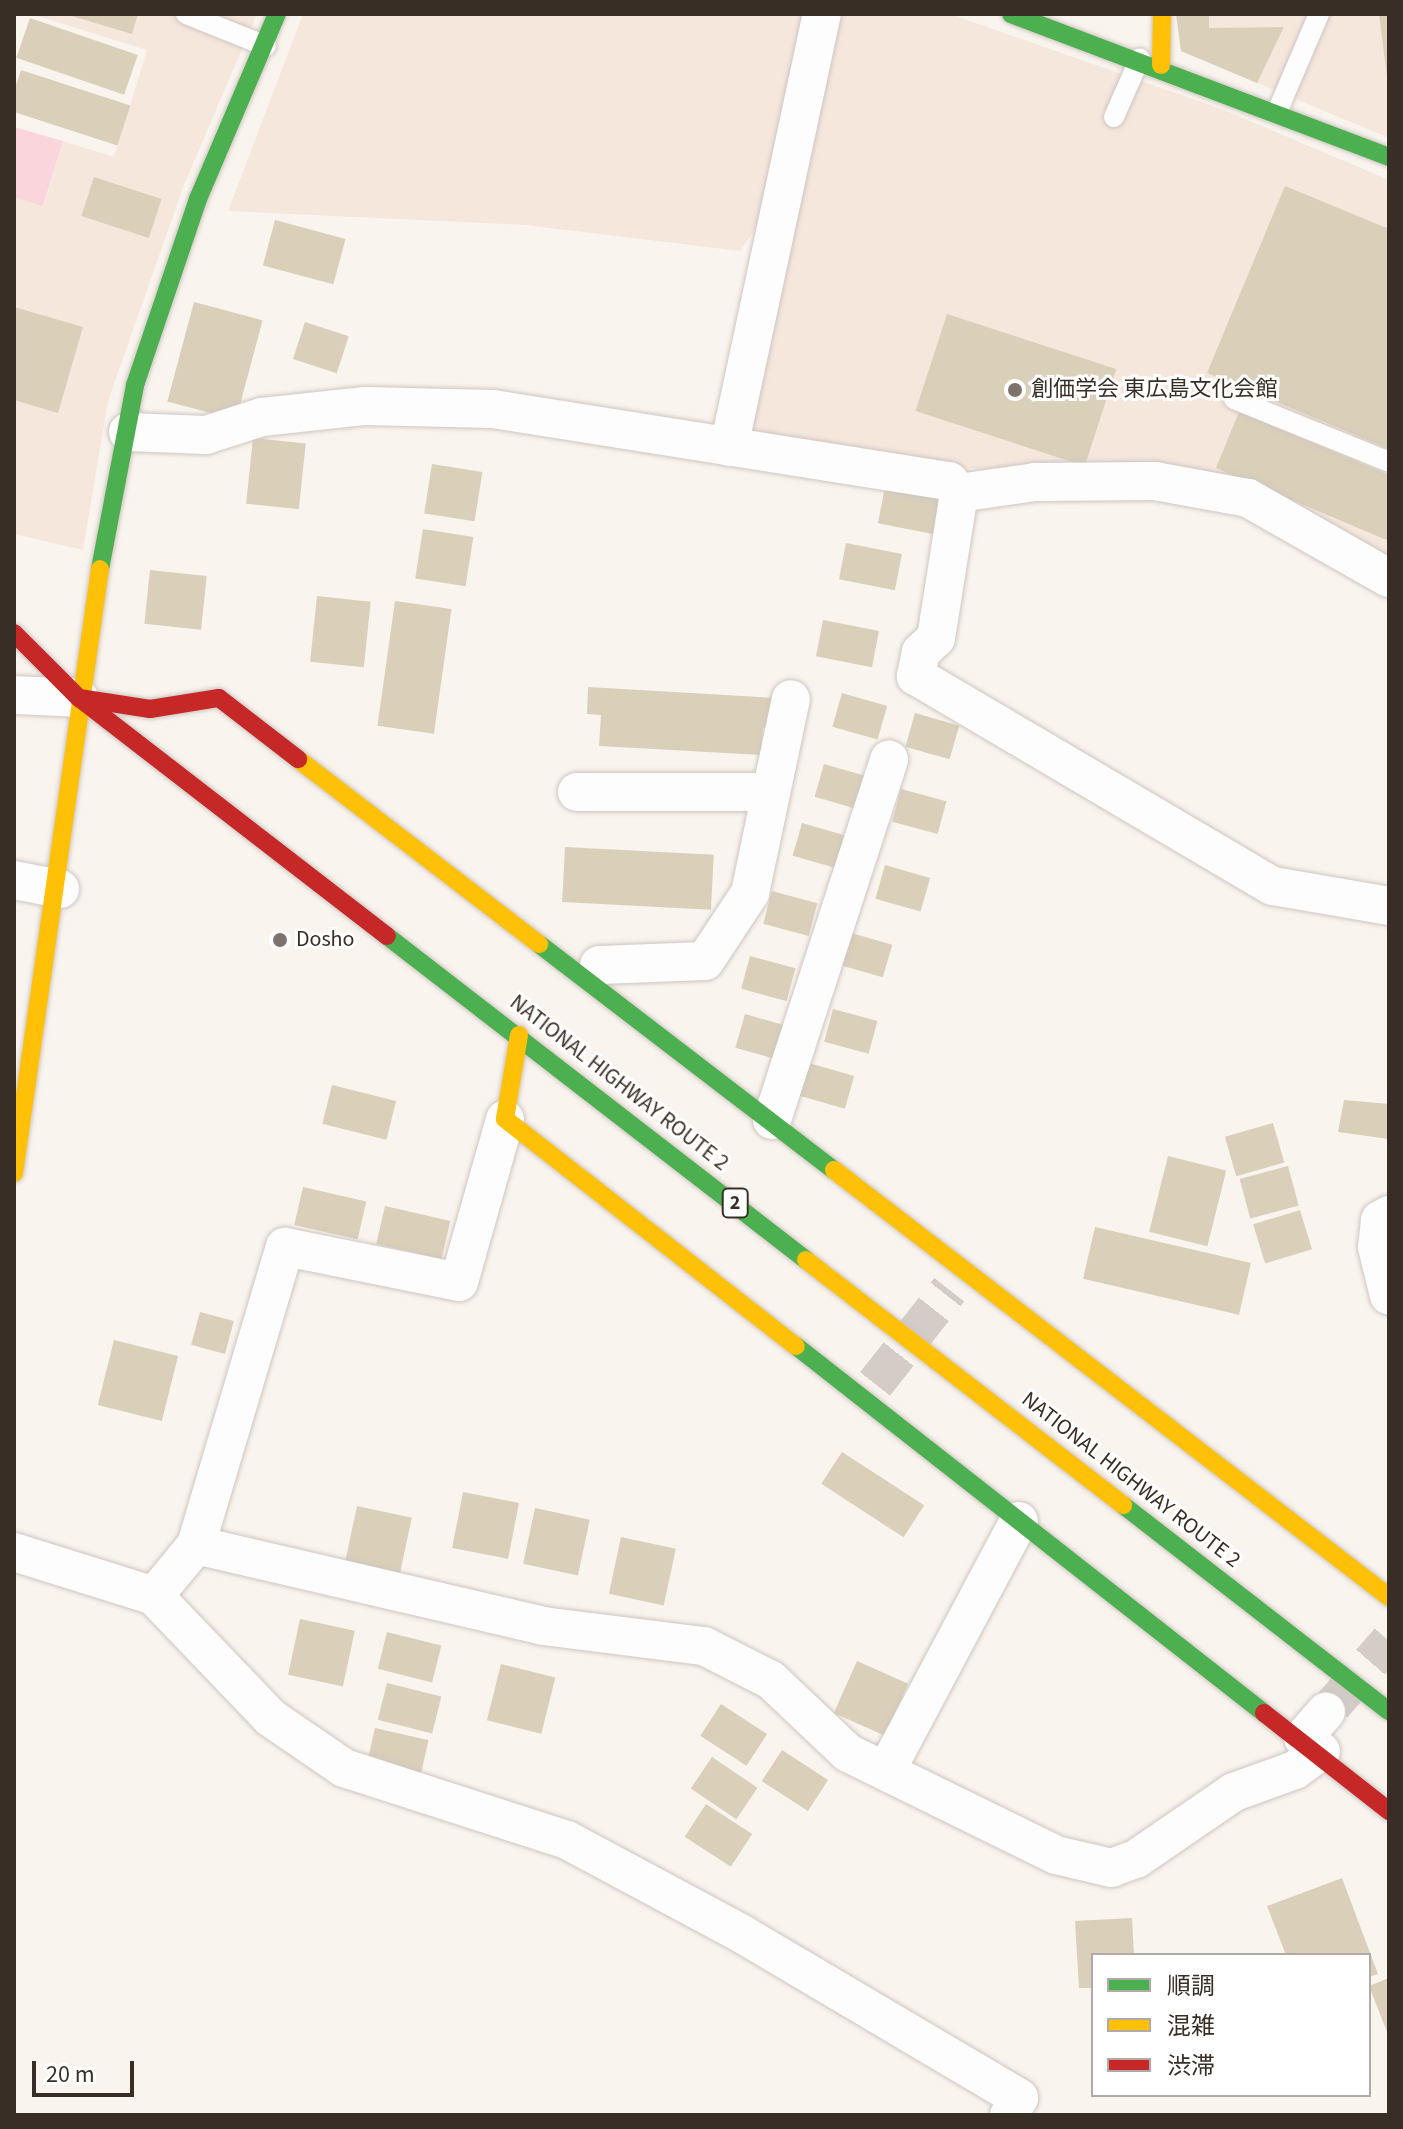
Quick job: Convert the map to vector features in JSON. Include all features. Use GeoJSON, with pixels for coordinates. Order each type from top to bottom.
{"type":"FeatureCollection","features":[{"type":"Feature","properties":{"kind":"main road"},"geometry":{"type":"LineString","coordinates":[[15,1168],[60,889],[79,698],[135,385],[198,199],[266,46],[277,14]]}},
{"type":"Feature","properties":{"kind":"main road"},"geometry":{"type":"LineString","coordinates":[[1011,14],[1161,65],[1389,157]]}},
{"type":"Feature","properties":{"kind":"main road"},"geometry":{"type":"LineString","coordinates":[[1161,65],[1162,14]]}},
{"type":"Feature","properties":{"kind":"main road","name":"NATIONAL HIGHWAY ROUTE 2"},"geometry":{"type":"LineString","coordinates":[[14,633],[79,698],[519,1035],[1389,1711]]}},
{"type":"Feature","properties":{"kind":"main road"},"geometry":{"type":"LineString","coordinates":[[79,698],[150,709],[219,698],[772,1120],[957,1279],[1389,1597]]}},
{"type":"Feature","properties":{"kind":"main road"},"geometry":{"type":"LineString","coordinates":[[519,1035],[505,1119],[869,1391],[1019,1521],[1317,1733],[1389,1811]]}},
{"type":"Feature","properties":{"kind":"street"},"geometry":{"type":"LineString","coordinates":[[729,447],[822,14]]}},
{"type":"Feature","properties":{"kind":"street"},"geometry":{"type":"LineString","coordinates":[[128,432],[206,435],[262,417],[365,406],[493,409],[949,481],[959,493],[936,638],[921,652],[916,676],[1273,886],[1389,906]]}},
{"type":"Feature","properties":{"kind":"street"},"geometry":{"type":"LineString","coordinates":[[959,493],[1035,482],[1155,481],[1248,498],[1389,578]]}},
{"type":"Feature","properties":{"kind":"street"},"geometry":{"type":"LineString","coordinates":[[14,695],[79,698]]}},
{"type":"Feature","properties":{"kind":"street"},"geometry":{"type":"LineString","coordinates":[[599,965],[705,961],[750,893],[791,699]]}},
{"type":"Feature","properties":{"kind":"street"},"geometry":{"type":"LineString","coordinates":[[772,1120],[889,759]]}},
{"type":"Feature","properties":{"kind":"street"},"geometry":{"type":"LineString","coordinates":[[577,792],[771,792]]}},
{"type":"Feature","properties":{"kind":"street"},"geometry":{"type":"LineString","coordinates":[[14,880],[60,889]]}},
{"type":"Feature","properties":{"kind":"street"},"geometry":{"type":"LineString","coordinates":[[154,1596],[196,1545],[285,1247],[459,1282],[505,1119]]}},
{"type":"Feature","properties":{"kind":"street"},"geometry":{"type":"LineString","coordinates":[[1389,1215],[1380,1220],[1377,1247],[1389,1296]]}},
{"type":"Feature","properties":{"kind":"street"},"geometry":{"type":"LineString","coordinates":[[886,1771],[1019,1521]]}},
{"type":"Feature","properties":{"kind":"street"},"geometry":{"type":"LineString","coordinates":[[196,1545],[543,1626],[704,1646],[771,1680],[848,1753],[1056,1855],[1111,1868],[1136,1859],[1234,1792],[1295,1770],[1317,1733]]}},
{"type":"Feature","properties":{"kind":"street"},"geometry":{"type":"LineString","coordinates":[[14,1552],[154,1596],[271,1718],[344,1768],[567,1840],[742,1934],[1019,2098],[1009,2115]]}},
{"type":"Feature","properties":{"kind":"lane"},"geometry":{"type":"LineString","coordinates":[[186,14],[266,46]]}},
{"type":"Feature","properties":{"kind":"lane"},"geometry":{"type":"LineString","coordinates":[[1277,112],[1319,14]]}},
{"type":"Feature","properties":{"kind":"lane"},"geometry":{"type":"LineString","coordinates":[[1114,117],[1140,58]]}},
{"type":"Feature","properties":{"kind":"lane"},"geometry":{"type":"LineString","coordinates":[[1234,399],[1389,462]]}},
{"type":"Feature","properties":{"kind":"shaded area"},"geometry":{"type":"Polygon","coordinates":[[[31,14],[257,14],[184,185],[108,401],[83,550],[14,534],[14,197],[44,205],[63,141],[114,157],[147,50],[31,14]]]}},
{"type":"Feature","properties":{"kind":"shaded area"},"geometry":{"type":"Polygon","coordinates":[[[303,14],[807,14],[768,211],[740,251],[525,225],[228,211],[303,14]]]}},
{"type":"Feature","properties":{"kind":"shaded area"},"geometry":{"type":"Polygon","coordinates":[[[832,14],[950,14],[1224,110],[1389,180],[1389,564],[1252,493],[1000,472],[746,438],[832,14]]]}},
{"type":"Feature","properties":{"kind":"shaded area"},"geometry":{"type":"Polygon","coordinates":[[[1176,14],[1389,14],[1389,138],[1181,51],[1176,14]]]}},
{"type":"Feature","properties":{"kind":"shaded area"},"geometry":{"type":"Polygon","coordinates":[[[14,127],[63,141],[43,206],[14,197],[14,127]]]}},
{"type":"Feature","properties":{"kind":"building"},"geometry":{"type":"Polygon","coordinates":[[[65,14],[138,14],[132,34],[65,14]]]}},
{"type":"Feature","properties":{"kind":"building"},"geometry":{"type":"Polygon","coordinates":[[[1176,14],[1209,14],[1209,28],[1284,27],[1257,83],[1181,51],[1176,14]]]}},
{"type":"Feature","properties":{"kind":"building"},"geometry":{"type":"Polygon","coordinates":[[[1379,14],[1389,14],[1389,77],[1387,77],[1379,14]]]}},
{"type":"Feature","properties":{"kind":"building"},"geometry":{"type":"Polygon","coordinates":[[[30,18],[138,55],[124,95],[16,58],[30,18]]]}},
{"type":"Feature","properties":{"kind":"building"},"geometry":{"type":"Polygon","coordinates":[[[21,70],[130,106],[117,145],[14,112],[14,92],[21,70]]]}},
{"type":"Feature","properties":{"kind":"building"},"geometry":{"type":"Polygon","coordinates":[[[94,177],[162,199],[149,238],[81,216],[94,177]]]}},
{"type":"Feature","properties":{"kind":"building"},"geometry":{"type":"Polygon","coordinates":[[[1285,186],[1389,229],[1389,449],[1207,373],[1285,186]]]}},
{"type":"Feature","properties":{"kind":"building"},"geometry":{"type":"Polygon","coordinates":[[[275,220],[346,239],[333,284],[263,265],[275,220]]]}},
{"type":"Feature","properties":{"kind":"building"},"geometry":{"type":"Polygon","coordinates":[[[194,302],[263,320],[236,420],[167,401],[194,302]]]}},
{"type":"Feature","properties":{"kind":"building"},"geometry":{"type":"Polygon","coordinates":[[[14,307],[83,327],[58,413],[14,400],[14,307]]]}},
{"type":"Feature","properties":{"kind":"building","name":"創価学会 東広島文化会館"},"geometry":{"type":"Polygon","coordinates":[[[947,314],[1116,369],[1085,466],[915,411],[947,314]]]}},
{"type":"Feature","properties":{"kind":"building"},"geometry":{"type":"Polygon","coordinates":[[[305,322],[349,336],[337,373],[293,359],[305,322]]]}},
{"type":"Feature","properties":{"kind":"building"},"geometry":{"type":"Polygon","coordinates":[[[1239,412],[1389,475],[1389,541],[1216,468],[1239,412]]]}},
{"type":"Feature","properties":{"kind":"building"},"geometry":{"type":"Polygon","coordinates":[[[253,438],[306,444],[299,509],[246,504],[253,438]]]}},
{"type":"Feature","properties":{"kind":"building"},"geometry":{"type":"Polygon","coordinates":[[[432,464],[482,472],[475,521],[424,513],[432,464]]]}},
{"type":"Feature","properties":{"kind":"building"},"geometry":{"type":"Polygon","coordinates":[[[885,487],[941,498],[934,534],[878,523],[885,487]]]}},
{"type":"Feature","properties":{"kind":"building"},"geometry":{"type":"Polygon","coordinates":[[[423,529],[473,537],[466,586],[415,578],[423,529]]]}},
{"type":"Feature","properties":{"kind":"building"},"geometry":{"type":"Polygon","coordinates":[[[846,543],[902,554],[895,590],[839,579],[846,543]]]}},
{"type":"Feature","properties":{"kind":"building"},"geometry":{"type":"Polygon","coordinates":[[[150,570],[207,576],[201,630],[144,624],[150,570]]]}},
{"type":"Feature","properties":{"kind":"building"},"geometry":{"type":"Polygon","coordinates":[[[317,596],[371,602],[364,667],[310,662],[317,596]]]}},
{"type":"Feature","properties":{"kind":"building"},"geometry":{"type":"Polygon","coordinates":[[[395,601],[451,609],[434,734],[377,726],[395,601]]]}},
{"type":"Feature","properties":{"kind":"building"},"geometry":{"type":"Polygon","coordinates":[[[823,620],[879,631],[872,667],[816,656],[823,620]]]}},
{"type":"Feature","properties":{"kind":"building"},"geometry":{"type":"Polygon","coordinates":[[[588,687],[777,698],[776,725],[763,728],[761,755],[599,746],[601,715],[587,714],[588,687]]]}},
{"type":"Feature","properties":{"kind":"building"},"geometry":{"type":"Polygon","coordinates":[[[842,693],[887,706],[878,740],[832,727],[842,693]]]}},
{"type":"Feature","properties":{"kind":"building"},"geometry":{"type":"Polygon","coordinates":[[[915,713],[959,726],[950,759],[905,747],[915,713]]]}},
{"type":"Feature","properties":{"kind":"building"},"geometry":{"type":"Polygon","coordinates":[[[824,764],[869,777],[860,810],[815,797],[824,764]]]}},
{"type":"Feature","properties":{"kind":"building"},"geometry":{"type":"Polygon","coordinates":[[[901,789],[946,801],[938,834],[892,822],[901,789]]]}},
{"type":"Feature","properties":{"kind":"building"},"geometry":{"type":"Polygon","coordinates":[[[802,823],[846,836],[837,868],[793,856],[802,823]]]}},
{"type":"Feature","properties":{"kind":"building"},"geometry":{"type":"Polygon","coordinates":[[[565,847],[714,855],[711,910],[562,902],[565,847]]]}},
{"type":"Feature","properties":{"kind":"building"},"geometry":{"type":"Polygon","coordinates":[[[885,865],[930,878],[921,912],[875,899],[885,865]]]}},
{"type":"Feature","properties":{"kind":"building"},"geometry":{"type":"Polygon","coordinates":[[[772,891],[817,903],[809,936],[763,924],[772,891]]]}},
{"type":"Feature","properties":{"kind":"building"},"geometry":{"type":"Polygon","coordinates":[[[848,932],[892,945],[883,977],[839,965],[848,932]]]}},
{"type":"Feature","properties":{"kind":"building"},"geometry":{"type":"Polygon","coordinates":[[[750,956],[795,968],[787,1001],[741,989],[750,956]]]}},
{"type":"Feature","properties":{"kind":"building"},"geometry":{"type":"Polygon","coordinates":[[[833,1009],[877,1021],[869,1054],[824,1042],[833,1009]]]}},
{"type":"Feature","properties":{"kind":"building"},"geometry":{"type":"Polygon","coordinates":[[[745,1014],[789,1027],[780,1060],[735,1048],[745,1014]]]}},
{"type":"Feature","properties":{"kind":"building"},"geometry":{"type":"Polygon","coordinates":[[[809,1063],[854,1076],[845,1109],[800,1096],[809,1063]]]}},
{"type":"Feature","properties":{"kind":"building"},"geometry":{"type":"Polygon","coordinates":[[[332,1085],[396,1101],[386,1140],[322,1124],[332,1085]]]}},
{"type":"Feature","properties":{"kind":"building"},"geometry":{"type":"Polygon","coordinates":[[[1344,1100],[1389,1104],[1389,1139],[1338,1132],[1344,1100]]]}},
{"type":"Feature","properties":{"kind":"building"},"geometry":{"type":"Polygon","coordinates":[[[1273,1123],[1284,1162],[1236,1176],[1225,1137],[1273,1123]]]}},
{"type":"Feature","properties":{"kind":"building"},"geometry":{"type":"Polygon","coordinates":[[[1168,1156],[1226,1171],[1207,1246],[1149,1232],[1168,1156]]]}},
{"type":"Feature","properties":{"kind":"building"},"geometry":{"type":"Polygon","coordinates":[[[1288,1166],[1299,1206],[1250,1219],[1240,1179],[1288,1166]]]}},
{"type":"Feature","properties":{"kind":"building"},"geometry":{"type":"Polygon","coordinates":[[[303,1187],[366,1202],[358,1240],[294,1225],[303,1187]]]}},
{"type":"Feature","properties":{"kind":"building"},"geometry":{"type":"Polygon","coordinates":[[[385,1206],[450,1221],[442,1259],[376,1244],[385,1206]]]}},
{"type":"Feature","properties":{"kind":"building"},"geometry":{"type":"Polygon","coordinates":[[[1300,1210],[1312,1249],[1265,1264],[1253,1224],[1300,1210]]]}},
{"type":"Feature","properties":{"kind":"building"},"geometry":{"type":"Polygon","coordinates":[[[1095,1227],[1251,1263],[1239,1315],[1083,1279],[1095,1227]]]}},
{"type":"Feature","properties":{"kind":"building"},"geometry":{"type":"Polygon","coordinates":[[[200,1312],[234,1321],[225,1354],[191,1345],[200,1312]]]}},
{"type":"Feature","properties":{"kind":"building"},"geometry":{"type":"Polygon","coordinates":[[[114,1340],[178,1356],[162,1421],[98,1405],[114,1340]]]}},
{"type":"Feature","properties":{"kind":"building"},"geometry":{"type":"Polygon","coordinates":[[[842,1452],[924,1505],[903,1537],[821,1484],[842,1452]]]}},
{"type":"Feature","properties":{"kind":"building"},"geometry":{"type":"Polygon","coordinates":[[[463,1492],[519,1503],[508,1559],[452,1548],[463,1492]]]}},
{"type":"Feature","properties":{"kind":"building"},"geometry":{"type":"Polygon","coordinates":[[[357,1506],[412,1518],[400,1573],[345,1562],[357,1506]]]}},
{"type":"Feature","properties":{"kind":"building"},"geometry":{"type":"Polygon","coordinates":[[[535,1508],[590,1520],[578,1575],[523,1564],[535,1508]]]}},
{"type":"Feature","properties":{"kind":"building"},"geometry":{"type":"Polygon","coordinates":[[[621,1537],[676,1549],[664,1605],[609,1594],[621,1537]]]}},
{"type":"Feature","properties":{"kind":"building"},"geometry":{"type":"Polygon","coordinates":[[[300,1619],[355,1631],[343,1686],[288,1675],[300,1619]]]}},
{"type":"Feature","properties":{"kind":"building"},"geometry":{"type":"Polygon","coordinates":[[[387,1632],[441,1646],[432,1682],[378,1669],[387,1632]]]}},
{"type":"Feature","properties":{"kind":"building"},"geometry":{"type":"Polygon","coordinates":[[[857,1661],[908,1684],[885,1736],[834,1713],[857,1661]]]}},
{"type":"Feature","properties":{"kind":"building"},"geometry":{"type":"Polygon","coordinates":[[[501,1664],[555,1678],[541,1734],[487,1720],[501,1664]]]}},
{"type":"Feature","properties":{"kind":"building"},"geometry":{"type":"Polygon","coordinates":[[[387,1683],[441,1697],[432,1733],[378,1720],[387,1683]]]}},
{"type":"Feature","properties":{"kind":"building"},"geometry":{"type":"Polygon","coordinates":[[[721,1704],[767,1734],[746,1766],[700,1736],[721,1704]]]}},
{"type":"Feature","properties":{"kind":"building"},"geometry":{"type":"Polygon","coordinates":[[[375,1728],[429,1740],[420,1777],[366,1765],[375,1728]]]}},
{"type":"Feature","properties":{"kind":"building"},"geometry":{"type":"Polygon","coordinates":[[[782,1750],[828,1780],[808,1811],[762,1781],[782,1750]]]}},
{"type":"Feature","properties":{"kind":"building"},"geometry":{"type":"Polygon","coordinates":[[[712,1757],[758,1788],[736,1819],[691,1789],[712,1757]]]}},
{"type":"Feature","properties":{"kind":"building"},"geometry":{"type":"Polygon","coordinates":[[[706,1804],[752,1834],[731,1867],[685,1837],[706,1804]]]}},
{"type":"Feature","properties":{"kind":"building"},"geometry":{"type":"Polygon","coordinates":[[[1342,1878],[1370,1953],[1285,1953],[1267,1906],[1342,1878]]]}},
{"type":"Feature","properties":{"kind":"building"},"geometry":{"type":"Polygon","coordinates":[[[1132,1918],[1134,1953],[1091,1953],[1091,1988],[1079,1988],[1075,1921],[1132,1918]]]}},
{"type":"Feature","properties":{"kind":"building"},"geometry":{"type":"Polygon","coordinates":[[[1371,1955],[1378,1974],[1371,1976],[1371,1955]]]}},
{"type":"Feature","properties":{"kind":"building"},"geometry":{"type":"Polygon","coordinates":[[[1389,1978],[1389,2037],[1371,1991],[1371,1985],[1389,1978]]]}},
{"type":"Feature","properties":{"kind":"tunnel"},"geometry":{"type":"LineString","coordinates":[[875,1384],[949,1290]]}},
{"type":"Feature","properties":{"kind":"tunnel"},"geometry":{"type":"LineString","coordinates":[[1333,1705],[1389,1641]]}},
{"type":"Feature","properties":{"kind":"traffic: fast"},"geometry":{"type":"LineString","coordinates":[[100,569],[135,385],[198,199],[277,14]]}},
{"type":"Feature","properties":{"kind":"traffic: fast"},"geometry":{"type":"LineString","coordinates":[[1011,14],[1389,157]]}},
{"type":"Feature","properties":{"kind":"traffic: fast"},"geometry":{"type":"LineString","coordinates":[[387,936],[806,1260]]}},
{"type":"Feature","properties":{"kind":"traffic: fast"},"geometry":{"type":"LineString","coordinates":[[539,944],[834,1170]]}},
{"type":"Feature","properties":{"kind":"traffic: fast"},"geometry":{"type":"LineString","coordinates":[[796,1346],[1264,1713]]}},
{"type":"Feature","properties":{"kind":"traffic: fast"},"geometry":{"type":"LineString","coordinates":[[1123,1505],[1389,1711]]}},
{"type":"Feature","properties":{"kind":"traffic: slow"},"geometry":{"type":"LineString","coordinates":[[1161,65],[1162,14]]}},
{"type":"Feature","properties":{"kind":"traffic: slow"},"geometry":{"type":"LineString","coordinates":[[14,1173],[100,569]]}},
{"type":"Feature","properties":{"kind":"traffic: slow"},"geometry":{"type":"LineString","coordinates":[[298,759],[539,944]]}},
{"type":"Feature","properties":{"kind":"traffic: slow"},"geometry":{"type":"LineString","coordinates":[[519,1035],[505,1119],[796,1346]]}},
{"type":"Feature","properties":{"kind":"traffic: slow"},"geometry":{"type":"LineString","coordinates":[[834,1170],[1389,1597]]}},
{"type":"Feature","properties":{"kind":"traffic: slow"},"geometry":{"type":"LineString","coordinates":[[806,1260],[1123,1505]]}},
{"type":"Feature","properties":{"kind":"traffic: jam"},"geometry":{"type":"LineString","coordinates":[[14,633],[79,698],[387,936]]}},
{"type":"Feature","properties":{"kind":"traffic: jam"},"geometry":{"type":"LineString","coordinates":[[79,698],[150,709],[219,698],[298,759]]}},
{"type":"Feature","properties":{"kind":"traffic: jam"},"geometry":{"type":"LineString","coordinates":[[1264,1713],[1389,1811]]}},
{"type":"Feature","properties":{"kind":"place","name":"創価学会 東広島文化会館"},"geometry":{"type":"Point","coordinates":[1015,390]}},
{"type":"Feature","properties":{"kind":"place","name":"Dosho"},"geometry":{"type":"Point","coordinates":[280,940]}}]}
